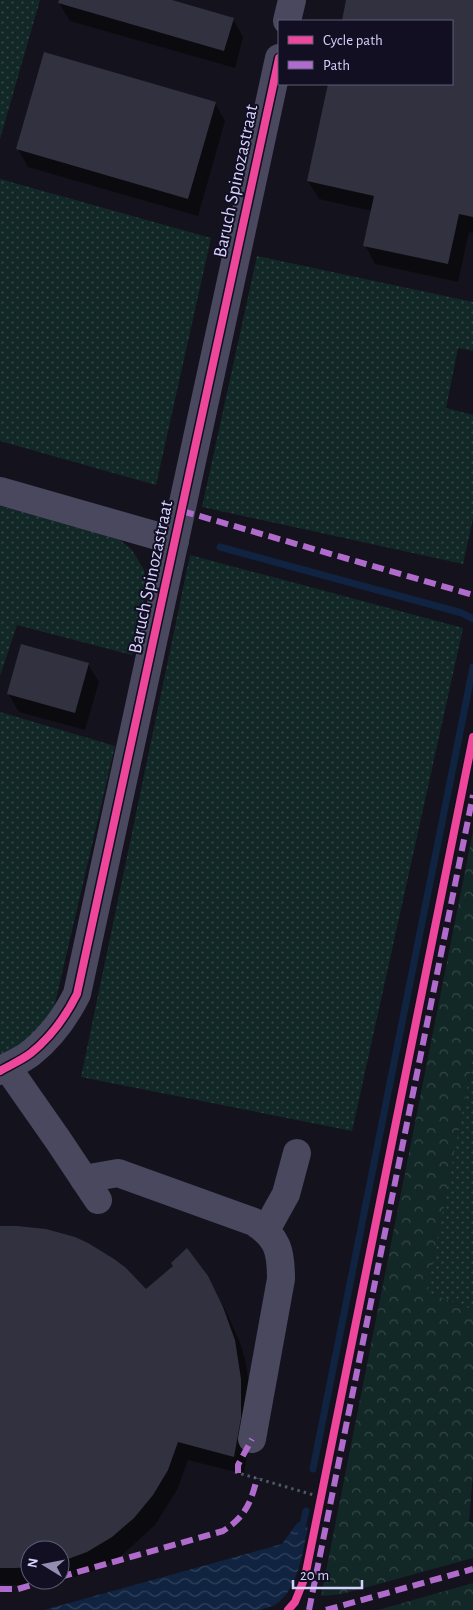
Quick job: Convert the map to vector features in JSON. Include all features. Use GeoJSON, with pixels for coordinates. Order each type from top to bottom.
{"type":"FeatureCollection","features":[{"type":"Feature","properties":{"kind":"street"},"geometry":{"type":"LineString","coordinates":[[287,20],[292,0]]}},
{"type":"Feature","properties":{"kind":"street","name":"Baruch Spinozastraat"},"geometry":{"type":"LineString","coordinates":[[3,1069],[31,1053],[51,1034],[67,1014],[78,994],[278,63]]}},
{"type":"Feature","properties":{"kind":"street"},"geometry":{"type":"LineString","coordinates":[[0,491],[175,541]]}},
{"type":"Feature","properties":{"kind":"street"},"geometry":{"type":"LineString","coordinates":[[3,1069],[91,1190],[118,1173],[254,1222],[266,1230],[276,1244],[281,1260],[281,1279],[252,1439]]}},
{"type":"Feature","properties":{"kind":"street"},"geometry":{"type":"LineString","coordinates":[[266,1230],[286,1194],[297,1154]]}},
{"type":"Feature","properties":{"kind":"path"},"geometry":{"type":"LineString","coordinates":[[235,1472],[331,1500]]}},
{"type":"Feature","properties":{"kind":"path"},"geometry":{"type":"LineString","coordinates":[[320,1507],[323,1488]]}},
{"type":"Feature","properties":{"kind":"green space"},"geometry":{"type":"Polygon","coordinates":[[[0,0],[40,0],[0,139],[0,0]]]}},
{"type":"Feature","properties":{"kind":"green space"},"geometry":{"type":"Polygon","coordinates":[[[0,179],[211,238],[156,485],[0,441],[0,179]]]}},
{"type":"Feature","properties":{"kind":"green space"},"geometry":{"type":"Polygon","coordinates":[[[257,256],[473,302],[473,351],[458,348],[446,408],[473,415],[473,518],[463,564],[202,507],[257,256]]]}},
{"type":"Feature","properties":{"kind":"green space"},"geometry":{"type":"Polygon","coordinates":[[[0,506],[115,536],[132,550],[144,570],[146,589],[132,655],[17,625],[0,676],[0,506]]]}},
{"type":"Feature","properties":{"kind":"green space"},"geometry":{"type":"Polygon","coordinates":[[[190,555],[463,628],[352,1131],[81,1077],[190,555]]]}},
{"type":"Feature","properties":{"kind":"green space"},"geometry":{"type":"Polygon","coordinates":[[[0,712],[115,746],[53,1012],[15,1052],[0,1059],[0,712]]]}},
{"type":"Feature","properties":{"kind":"green space"},"geometry":{"type":"Polygon","coordinates":[[[473,831],[473,1058],[427,1292],[473,1310],[473,1471],[469,1522],[473,1522],[473,1558],[342,1594],[321,1596],[473,831]]]}},
{"type":"Feature","properties":{"kind":"green space"},"geometry":{"type":"Polygon","coordinates":[[[473,1058],[473,1310],[426,1292],[473,1058]]]}},
{"type":"Feature","properties":{"kind":"green space"},"geometry":{"type":"Polygon","coordinates":[[[473,1583],[473,1610],[378,1610],[473,1583]]]}},
{"type":"Feature","properties":{"kind":"water"},"geometry":{"type":"Polygon","coordinates":[[[298,1522],[308,1527],[298,1569],[289,1590],[275,1605],[260,1610],[44,1610],[282,1544],[298,1522]]]}},
{"type":"Feature","properties":{"kind":"building"},"geometry":{"type":"Polygon","coordinates":[[[59,0],[172,0],[234,18],[224,51],[58,3],[59,0]]]}},
{"type":"Feature","properties":{"kind":"building"},"geometry":{"type":"Polygon","coordinates":[[[346,0],[473,0],[473,217],[459,214],[448,264],[363,246],[374,196],[307,181],[328,85],[453,85],[453,20],[342,20],[346,0]]]}},
{"type":"Feature","properties":{"kind":"building"},"geometry":{"type":"Polygon","coordinates":[[[44,52],[216,102],[188,199],[16,149],[44,52]]]}},
{"type":"Feature","properties":{"kind":"building"},"geometry":{"type":"Polygon","coordinates":[[[21,644],[89,663],[75,713],[7,694],[21,644]]]}},
{"type":"Feature","properties":{"kind":"building"},"geometry":{"type":"Polygon","coordinates":[[[0,1226],[46,1229],[75,1237],[114,1259],[126,1268],[146,1289],[173,1266],[171,1263],[187,1248],[208,1276],[223,1307],[235,1340],[241,1379],[241,1418],[234,1457],[178,1442],[168,1470],[153,1495],[134,1518],[112,1537],[87,1552],[70,1558],[70,1540],[20,1540],[20,1568],[0,1568],[0,1226]]]}},
{"type":"Feature","properties":{"kind":"waterway"},"geometry":{"type":"LineString","coordinates":[[220,547],[462,613],[473,619]]}},
{"type":"Feature","properties":{"kind":"waterway"},"geometry":{"type":"LineString","coordinates":[[313,1469],[473,667]]}},
{"type":"Feature","properties":{"kind":"waterway"},"geometry":{"type":"LineString","coordinates":[[301,1532],[306,1511]]}},
{"type":"Feature","properties":{"kind":"marked path"},"geometry":{"type":"LineString","coordinates":[[182,511],[473,595]]}},
{"type":"Feature","properties":{"kind":"marked path"},"geometry":{"type":"LineString","coordinates":[[309,1610],[473,795]]}},
{"type":"Feature","properties":{"kind":"marked path"},"geometry":{"type":"LineString","coordinates":[[238,1473],[238,1465],[252,1439]]}},
{"type":"Feature","properties":{"kind":"marked path"},"geometry":{"type":"LineString","coordinates":[[70,1574],[223,1531],[231,1526],[246,1509],[257,1478]]}},
{"type":"Feature","properties":{"kind":"marked path"},"geometry":{"type":"LineString","coordinates":[[326,1610],[473,1569]]}},
{"type":"Feature","properties":{"kind":"marked path"},"geometry":{"type":"LineString","coordinates":[[0,1589],[20,1588]]}},
{"type":"Feature","properties":{"kind":"cycle path"},"geometry":{"type":"LineString","coordinates":[[0,1071],[27,1056],[38,1047],[63,1018],[77,994],[278,63]]}},
{"type":"Feature","properties":{"kind":"cycle path"},"geometry":{"type":"LineString","coordinates":[[288,1610],[295,1602],[305,1577],[473,737]]}}]}
